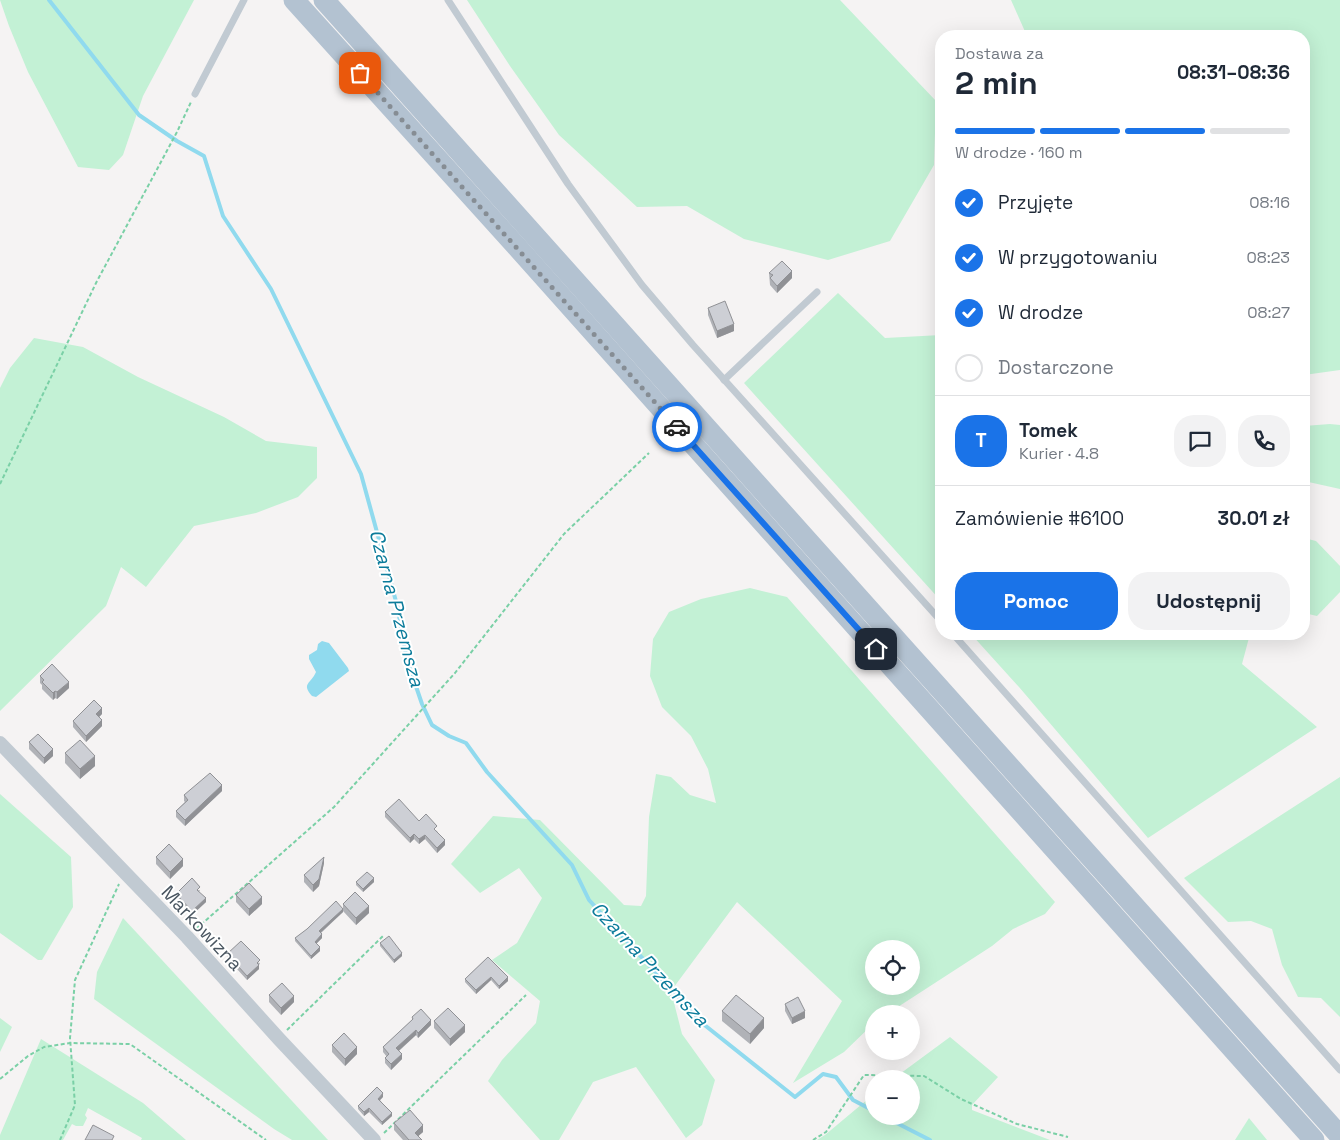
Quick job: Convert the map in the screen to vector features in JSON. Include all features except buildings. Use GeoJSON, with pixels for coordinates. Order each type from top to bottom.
{"type":"FeatureCollection","features":[{"type":"Feature","properties":{"kind":"main road"},"geometry":{"type":"LineString","coordinates":[[294,0],[1314,1140]]}},
{"type":"Feature","properties":{"kind":"main road"},"geometry":{"type":"LineString","coordinates":[[324,0],[1340,1136]]}},
{"type":"Feature","properties":{"kind":"street","name":"Markowizna"},"geometry":{"type":"LineString","coordinates":[[0,743],[187,937],[278,1039],[379,1137]]}},
{"type":"Feature","properties":{"kind":"lane"},"geometry":{"type":"LineString","coordinates":[[195,94],[244,0]]}},
{"type":"Feature","properties":{"kind":"lane"},"geometry":{"type":"LineString","coordinates":[[448,0],[585,207],[642,285],[724,380],[935,614]]}},
{"type":"Feature","properties":{"kind":"lane"},"geometry":{"type":"LineString","coordinates":[[724,380],[817,292]]}},
{"type":"Feature","properties":{"kind":"lane"},"geometry":{"type":"LineString","coordinates":[[957,640],[1340,1070]]}},
{"type":"Feature","properties":{"kind":"path"},"geometry":{"type":"LineString","coordinates":[[0,484],[96,283],[177,132],[195,94]]}},
{"type":"Feature","properties":{"kind":"path"},"geometry":{"type":"LineString","coordinates":[[187,937],[334,807],[455,673],[564,534],[649,453]]}},
{"type":"Feature","properties":{"kind":"path"},"geometry":{"type":"LineString","coordinates":[[60,1140],[75,1105],[70,1043],[75,980],[124,872]]}},
{"type":"Feature","properties":{"kind":"path"},"geometry":{"type":"LineString","coordinates":[[278,1039],[383,936]]}},
{"type":"Feature","properties":{"kind":"path"},"geometry":{"type":"LineString","coordinates":[[379,1137],[526,995]]}},
{"type":"Feature","properties":{"kind":"path"},"geometry":{"type":"LineString","coordinates":[[0,1079],[7,1071],[44,1047],[70,1043],[130,1044],[266,1140]]}},
{"type":"Feature","properties":{"kind":"path"},"geometry":{"type":"LineString","coordinates":[[812,1140],[826,1132],[864,1075],[924,1076],[961,1099],[1017,1124],[1068,1137]]}},
{"type":"Feature","properties":{"kind":"green space"},"geometry":{"type":"Polygon","coordinates":[[[0,0],[194,0],[143,96],[123,155],[109,170],[78,167],[28,72],[0,0]]]}},
{"type":"Feature","properties":{"kind":"green space"},"geometry":{"type":"Polygon","coordinates":[[[467,0],[840,0],[935,100],[934,165],[890,241],[828,260],[744,239],[687,206],[637,207],[559,135],[510,66],[467,0]]]}},
{"type":"Feature","properties":{"kind":"green space"},"geometry":{"type":"Polygon","coordinates":[[[1011,0],[1340,0],[1340,370],[1310,374],[1310,30],[1024,30],[1011,0]]]}},
{"type":"Feature","properties":{"kind":"green space"},"geometry":{"type":"Polygon","coordinates":[[[838,293],[885,338],[935,335],[935,594],[744,383],[838,293]]]}},
{"type":"Feature","properties":{"kind":"green space"},"geometry":{"type":"Polygon","coordinates":[[[34,338],[83,347],[138,377],[224,417],[266,441],[317,447],[317,478],[298,497],[256,513],[194,526],[146,587],[121,567],[106,606],[0,711],[0,388],[10,368],[34,338]]]}},
{"type":"Feature","properties":{"kind":"green space"},"geometry":{"type":"Polygon","coordinates":[[[1340,425],[1340,489],[1310,482],[1310,426],[1340,425]]]}},
{"type":"Feature","properties":{"kind":"green space"},"geometry":{"type":"Polygon","coordinates":[[[1310,540],[1316,541],[1340,566],[1340,592],[1317,616],[1310,614],[1310,540]]]}},
{"type":"Feature","properties":{"kind":"green space"},"geometry":{"type":"Polygon","coordinates":[[[750,588],[787,597],[1055,902],[1045,914],[1013,929],[992,946],[920,993],[920,940],[865,940],[865,995],[916,995],[901,1005],[865,1005],[865,1032],[844,1052],[793,1083],[842,1001],[737,902],[671,991],[682,1034],[715,1080],[702,1125],[686,1138],[636,1067],[593,1082],[559,1140],[540,1140],[488,1081],[502,1060],[536,1023],[540,1001],[492,960],[517,943],[542,898],[519,868],[480,893],[451,864],[493,816],[540,820],[624,905],[641,906],[646,896],[649,817],[656,774],[671,777],[690,795],[716,803],[708,769],[691,736],[662,707],[650,676],[653,639],[669,612],[701,599],[750,588]]]}},
{"type":"Feature","properties":{"kind":"green space"},"geometry":{"type":"Polygon","coordinates":[[[976,640],[1248,640],[1242,664],[1317,727],[1148,838],[976,640]]]}},
{"type":"Feature","properties":{"kind":"green space"},"geometry":{"type":"Polygon","coordinates":[[[1340,777],[1340,1017],[1321,998],[1298,997],[1282,965],[1272,929],[1251,921],[1228,922],[1184,878],[1340,777]]]}},
{"type":"Feature","properties":{"kind":"green space"},"geometry":{"type":"Polygon","coordinates":[[[0,794],[71,857],[73,907],[42,960],[38,960],[0,933],[0,794]]]}},
{"type":"Feature","properties":{"kind":"green space"},"geometry":{"type":"Polygon","coordinates":[[[123,918],[328,1140],[292,1140],[94,999],[97,972],[123,918]]]}},
{"type":"Feature","properties":{"kind":"green space"},"geometry":{"type":"Polygon","coordinates":[[[0,1018],[12,1027],[0,1052],[0,1018]]]}},
{"type":"Feature","properties":{"kind":"green space"},"geometry":{"type":"Polygon","coordinates":[[[950,1037],[998,1077],[972,1105],[972,1110],[1050,1140],[817,1140],[865,1102],[865,1125],[920,1125],[920,1070],[905,1070],[950,1037]]]}},
{"type":"Feature","properties":{"kind":"green space"},"geometry":{"type":"Polygon","coordinates":[[[41,1039],[143,1103],[186,1140],[141,1140],[142,1138],[88,1108],[85,1115],[87,1118],[83,1126],[72,1124],[63,1140],[0,1140],[0,1135],[41,1039]]]}},
{"type":"Feature","properties":{"kind":"green space"},"geometry":{"type":"Polygon","coordinates":[[[1249,1118],[1267,1140],[1235,1140],[1249,1118]]]}},
{"type":"Feature","properties":{"kind":"water"},"geometry":{"type":"Polygon","coordinates":[[[322,641],[329,643],[349,671],[316,697],[312,696],[307,688],[316,672],[309,659],[309,655],[317,650],[318,644],[322,641]]]}},
{"type":"Feature","properties":{"kind":"waterway","name":"Czarna Przemsza"},"geometry":{"type":"LineString","coordinates":[[49,0],[139,115],[177,141],[204,156],[223,216],[271,289],[361,474],[397,605],[407,660],[422,704],[432,725],[449,736],[466,743],[487,772],[572,865],[589,900],[702,1023],[795,1097],[823,1074],[836,1077],[853,1100],[865,1106]]}},
{"type":"Feature","properties":{"kind":"waterway","name":"Czarna Przemsza"},"geometry":{"type":"LineString","coordinates":[[901,1125],[930,1140]]}},
{"type":"Feature","properties":{"kind":"way so far"},"geometry":{"type":"LineString","coordinates":[[360,73],[677,427]]}},
{"type":"Feature","properties":{"kind":"route"},"geometry":{"type":"LineString","coordinates":[[677,427],[876,649]]}}]}
